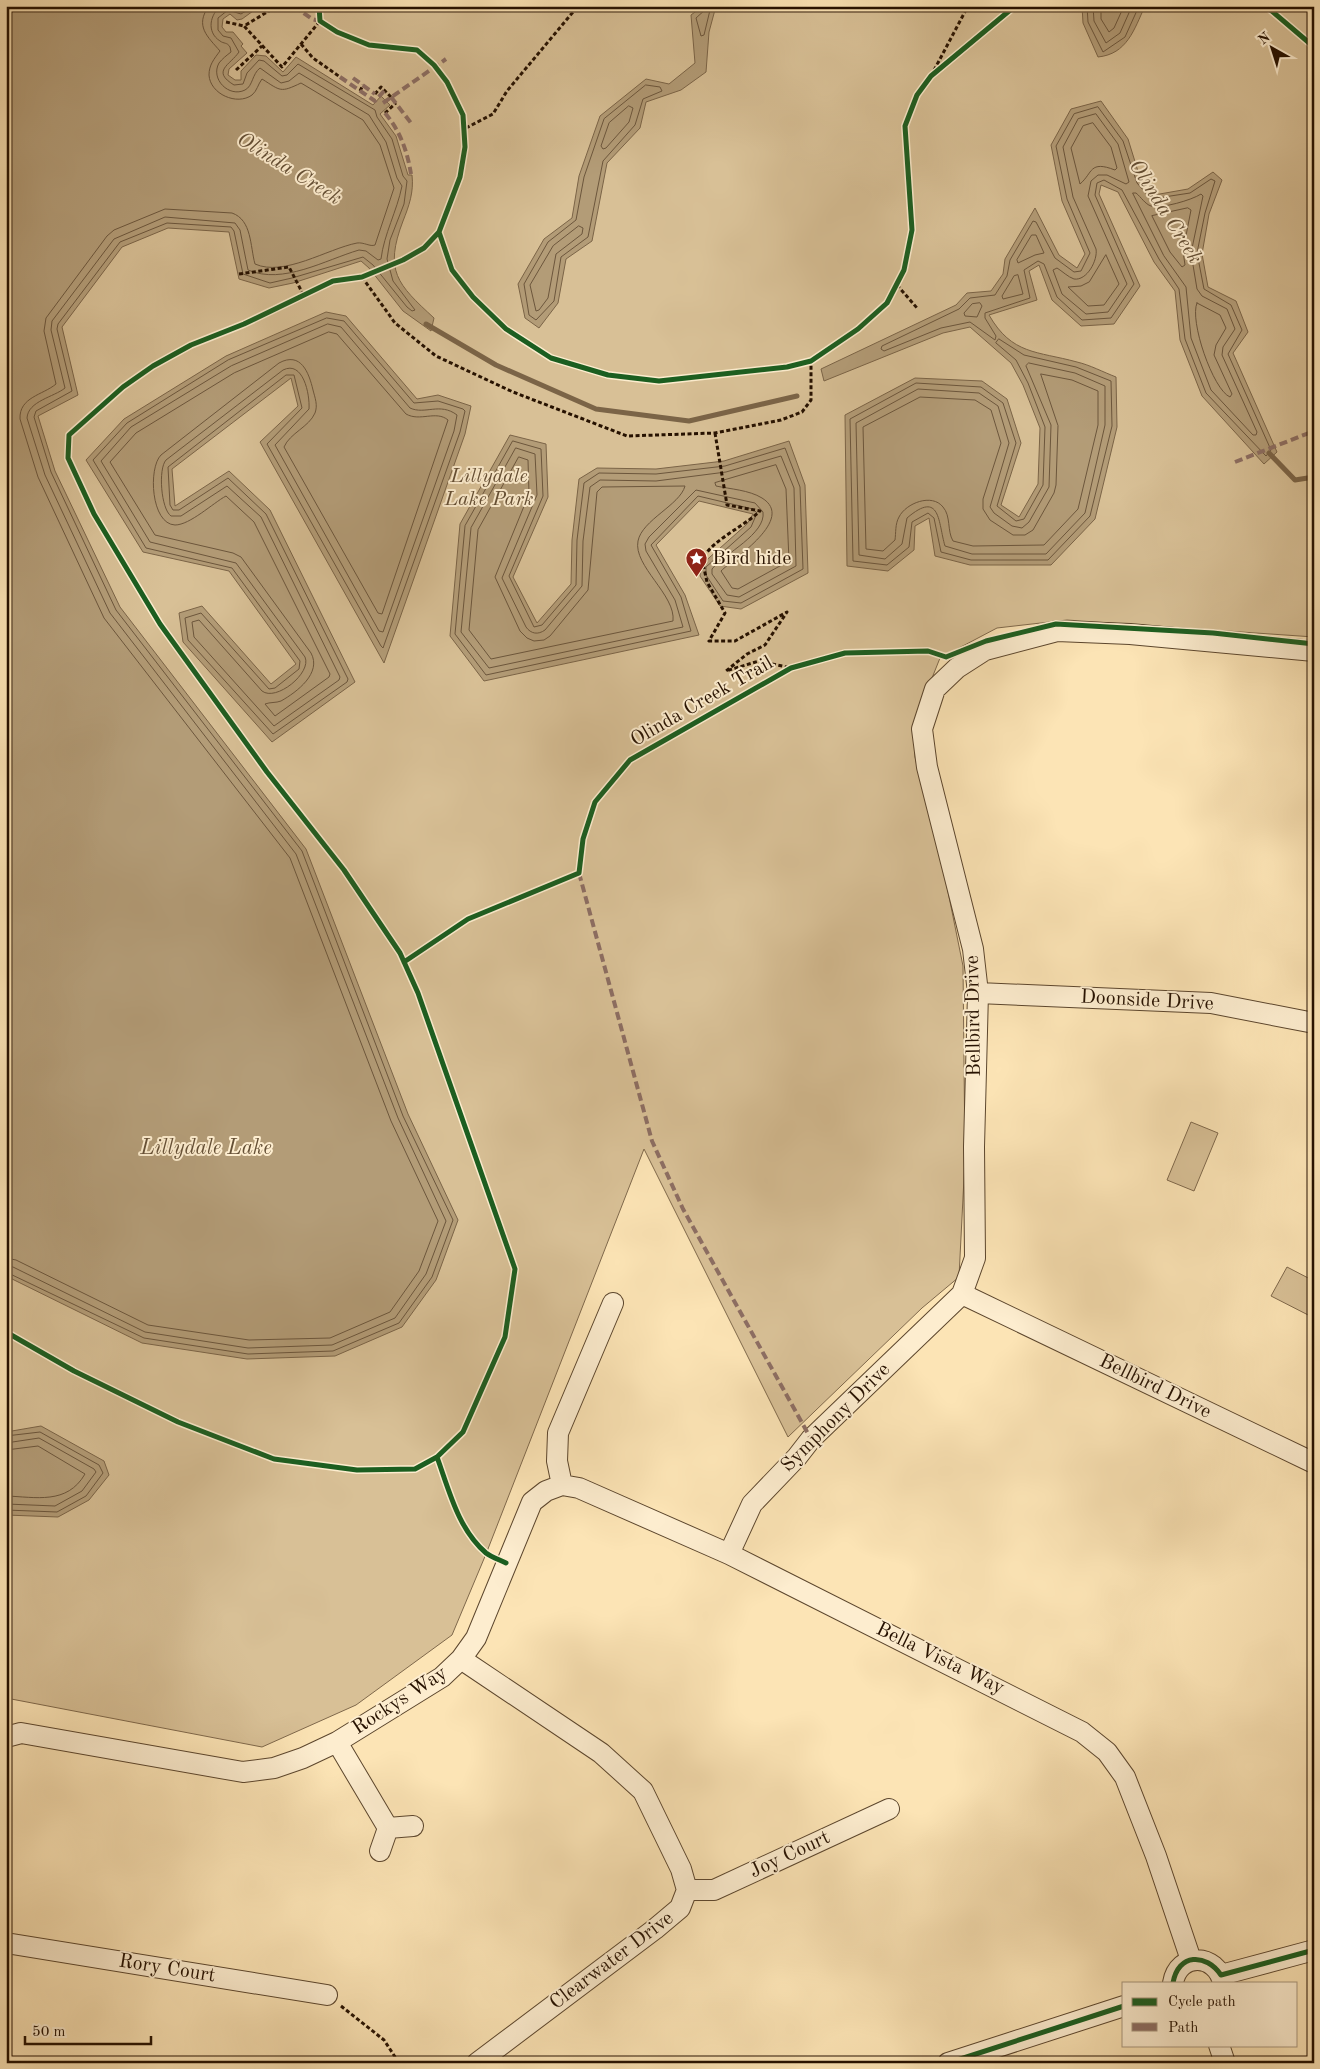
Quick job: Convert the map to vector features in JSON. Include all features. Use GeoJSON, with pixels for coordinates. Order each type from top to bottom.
{"type":"FeatureCollection","features":[{"type":"Feature","properties":{"kind":"street","name":"Bellbird Drive"},"geometry":{"type":"LineString","coordinates":[[1314,651],[1130,634],[1056,631],[985,650],[957,668],[935,690],[922,729],[927,767],[973,949],[978,993],[974,1146],[976,1258],[962,1294],[1314,1463]]}},
{"type":"Feature","properties":{"kind":"street","name":"Doonside Drive"},"geometry":{"type":"LineString","coordinates":[[978,993],[1211,1003],[1314,1023]]}},
{"type":"Feature","properties":{"kind":"street","name":"Symphony Drive"},"geometry":{"type":"LineString","coordinates":[[729,1554],[752,1504],[811,1438],[962,1294]]}},
{"type":"Feature","properties":{"kind":"street"},"geometry":{"type":"LineString","coordinates":[[562,1485],[557,1461],[558,1433],[613,1303]]}},
{"type":"Feature","properties":{"kind":"street","name":"Bella Vista Way"},"geometry":{"type":"LineString","coordinates":[[562,1485],[579,1488],[729,1554],[1053,1715],[1082,1732],[1107,1752],[1125,1777],[1156,1856],[1191,1960]]}},
{"type":"Feature","properties":{"kind":"street","name":"Rockys Way"},"geometry":{"type":"LineString","coordinates":[[6,1737],[20,1733],[244,1772],[274,1768],[303,1758],[337,1742],[442,1677],[461,1659],[476,1638],[532,1502],[546,1491],[562,1485]]}},
{"type":"Feature","properties":{"kind":"street","name":"Clearwater Drive"},"geometry":{"type":"LineString","coordinates":[[461,1659],[601,1753],[643,1791],[681,1869],[687,1890],[680,1908],[661,1924],[477,2063]]}},
{"type":"Feature","properties":{"kind":"street"},"geometry":{"type":"LineString","coordinates":[[337,1742],[388,1828],[380,1851]]}},
{"type":"Feature","properties":{"kind":"street","name":"Joy Court"},"geometry":{"type":"LineString","coordinates":[[687,1890],[714,1890],[889,1809]]}},
{"type":"Feature","properties":{"kind":"street"},"geometry":{"type":"LineString","coordinates":[[388,1828],[413,1826]]}},
{"type":"Feature","properties":{"kind":"street","name":"Rory Court"},"geometry":{"type":"LineString","coordinates":[[6,1943],[327,1995]]}},
{"type":"Feature","properties":{"kind":"street"},"geometry":{"type":"LineString","coordinates":[[1173,1982],[1176,1971],[1183,1964],[1191,1960],[1202,1959],[1210,1962],[1222,1979],[1314,1950]]}},
{"type":"Feature","properties":{"kind":"street"},"geometry":{"type":"LineString","coordinates":[[948,2063],[1122,2007]]}},
{"type":"Feature","properties":{"kind":"street"},"geometry":{"type":"LineString","coordinates":[[1219,2046],[1225,2063]]}},
{"type":"Feature","properties":{"kind":"path"},"geometry":{"type":"LineString","coordinates":[[244,26],[277,6]]}},
{"type":"Feature","properties":{"kind":"path"},"geometry":{"type":"LineString","coordinates":[[466,128],[493,114],[507,91],[578,6]]}},
{"type":"Feature","properties":{"kind":"path"},"geometry":{"type":"LineString","coordinates":[[931,76],[968,6]]}},
{"type":"Feature","properties":{"kind":"path"},"geometry":{"type":"LineString","coordinates":[[226,22],[244,26],[282,67],[320,20],[319,13]]}},
{"type":"Feature","properties":{"kind":"path"},"geometry":{"type":"LineString","coordinates":[[320,20],[326,24]]}},
{"type":"Feature","properties":{"kind":"path"},"geometry":{"type":"LineString","coordinates":[[301,44],[313,58],[340,77]]}},
{"type":"Feature","properties":{"kind":"path"},"geometry":{"type":"LineString","coordinates":[[236,70],[262,46]]}},
{"type":"Feature","properties":{"kind":"path"},"geometry":{"type":"LineString","coordinates":[[926,82],[945,64]]}},
{"type":"Feature","properties":{"kind":"path"},"geometry":{"type":"LineString","coordinates":[[360,91],[364,85]]}},
{"type":"Feature","properties":{"kind":"path"},"geometry":{"type":"LineString","coordinates":[[375,94],[381,87],[391,97]]}},
{"type":"Feature","properties":{"kind":"path"},"geometry":{"type":"LineString","coordinates":[[385,113],[396,103]]}},
{"type":"Feature","properties":{"kind":"path"},"geometry":{"type":"LineString","coordinates":[[464,122],[466,138]]}},
{"type":"Feature","properties":{"kind":"path"},"geometry":{"type":"LineString","coordinates":[[240,274],[289,267],[303,294]]}},
{"type":"Feature","properties":{"kind":"path"},"geometry":{"type":"LineString","coordinates":[[352,278],[365,276],[395,323],[436,356],[513,392],[627,436],[715,433],[781,420],[802,412],[811,400],[811,360]]}},
{"type":"Feature","properties":{"kind":"path"},"geometry":{"type":"LineString","coordinates":[[893,291],[900,277]]}},
{"type":"Feature","properties":{"kind":"path"},"geometry":{"type":"LineString","coordinates":[[897,284],[918,308]]}},
{"type":"Feature","properties":{"kind":"path"},"geometry":{"type":"LineString","coordinates":[[295,298],[310,291]]}},
{"type":"Feature","properties":{"kind":"path"},"geometry":{"type":"LineString","coordinates":[[803,363],[819,356]]}},
{"type":"Feature","properties":{"kind":"path"},"geometry":{"type":"LineString","coordinates":[[715,433],[727,505],[760,512],[747,524],[710,547],[702,559],[708,582],[725,613],[710,641],[735,640],[787,612],[765,645],[747,654],[726,671],[759,661],[791,668]]}},
{"type":"Feature","properties":{"kind":"path"},"geometry":{"type":"LineString","coordinates":[[327,1995],[384,2040],[399,2063]]}},
{"type":"Feature","properties":{"kind":"green space","name":"Lillydale Lake Park"},"geometry":{"type":"Polygon","coordinates":[[[6,6],[1302,6],[1314,12],[1314,637],[1067,620],[997,628],[940,658],[914,723],[915,757],[943,867],[963,966],[965,1158],[959,1277],[922,1308],[788,1437],[644,1149],[486,1554],[452,1635],[356,1705],[262,1747],[6,1698],[6,6]]]}},
{"type":"Feature","properties":{"kind":"green space"},"geometry":{"type":"Polygon","coordinates":[[[1191,1122],[1218,1133],[1194,1191],[1167,1180],[1191,1122]]]}},
{"type":"Feature","properties":{"kind":"green space"},"geometry":{"type":"Polygon","coordinates":[[[1287,1267],[1314,1281],[1314,1318],[1271,1296],[1287,1267]]]}},
{"type":"Feature","properties":{"kind":"water","name":"Lillydale Lake"},"geometry":{"type":"Polygon","coordinates":[[[6,6],[260,6],[242,19],[237,20],[230,14],[223,19],[222,27],[226,32],[233,32],[243,44],[241,46],[247,53],[229,69],[228,75],[235,80],[241,80],[241,71],[256,55],[266,56],[283,72],[296,57],[373,105],[381,96],[390,105],[380,114],[396,136],[408,175],[412,175],[412,193],[397,238],[395,265],[403,286],[434,318],[431,331],[403,311],[369,268],[361,261],[293,283],[269,288],[239,279],[229,232],[168,228],[122,247],[62,327],[78,395],[38,416],[55,471],[120,607],[306,849],[408,1114],[458,1220],[436,1280],[402,1327],[335,1356],[247,1359],[142,1343],[6,1276],[6,6]]]}},
{"type":"Feature","properties":{"kind":"water"},"geometry":{"type":"Polygon","coordinates":[[[703,6],[716,6],[709,32],[706,72],[681,90],[646,102],[640,128],[607,163],[592,241],[566,259],[558,303],[539,328],[525,318],[518,284],[544,239],[572,218],[579,176],[600,116],[646,79],[669,84],[695,63],[691,15],[703,6]]]}},
{"type":"Feature","properties":{"kind":"water"},"geometry":{"type":"Polygon","coordinates":[[[1082,6],[1145,6],[1133,32],[1123,46],[1108,55],[1098,57],[1083,23],[1082,6]]]}},
{"type":"Feature","properties":{"kind":"water"},"geometry":{"type":"Polygon","coordinates":[[[1101,101],[1128,139],[1141,181],[1154,195],[1188,189],[1213,172],[1222,180],[1209,214],[1202,254],[1208,287],[1236,301],[1248,332],[1233,353],[1277,452],[1264,464],[1202,396],[1180,340],[1175,291],[1154,262],[1118,192],[1101,185],[1099,194],[1140,286],[1114,324],[1081,326],[1052,300],[1039,265],[1029,271],[1037,300],[989,315],[1007,338],[1016,345],[1038,353],[1082,363],[1116,377],[1117,427],[1095,519],[1051,565],[970,565],[935,556],[929,518],[915,526],[914,550],[888,571],[847,566],[845,415],[915,378],[982,381],[1007,399],[1021,443],[1001,505],[1019,517],[1038,484],[1040,428],[1023,385],[1011,363],[970,327],[943,333],[824,381],[821,369],[956,305],[967,293],[991,291],[1003,274],[1005,259],[1035,208],[1059,255],[1077,268],[1085,254],[1062,201],[1051,145],[1071,109],[1101,101]]]}},
{"type":"Feature","properties":{"kind":"water"},"geometry":{"type":"Polygon","coordinates":[[[326,312],[346,316],[417,399],[438,395],[471,406],[465,434],[384,663],[260,442],[298,406],[291,378],[172,469],[175,506],[229,471],[270,510],[355,682],[272,742],[183,642],[179,613],[202,606],[271,684],[296,664],[229,571],[143,552],[86,460],[124,419],[226,356],[326,312]]]}},
{"type":"Feature","properties":{"kind":"water"},"geometry":{"type":"Polygon","coordinates":[[[510,435],[546,444],[548,497],[513,577],[537,623],[571,584],[572,540],[579,479],[597,468],[656,469],[724,461],[789,441],[805,485],[808,573],[741,609],[720,606],[700,576],[701,565],[747,524],[753,514],[699,501],[656,545],[685,595],[699,635],[484,681],[450,636],[460,524],[510,435]]]}},
{"type":"Feature","properties":{"kind":"water"},"geometry":{"type":"Polygon","coordinates":[[[41,1426],[104,1461],[109,1475],[89,1500],[58,1517],[6,1515],[6,1432],[41,1426]]]}},
{"type":"Feature","properties":{"kind":"waterway","name":"Olinda Creek"},"geometry":{"type":"LineString","coordinates":[[426,324],[496,365],[596,409],[689,421],[797,396]]}},
{"type":"Feature","properties":{"kind":"waterway","name":"Olinda Creek"},"geometry":{"type":"LineString","coordinates":[[1269,453],[1295,480],[1314,477]]}},
{"type":"Feature","properties":{"kind":"marked path"},"geometry":{"type":"LineString","coordinates":[[294,6],[312,19],[320,21]]}},
{"type":"Feature","properties":{"kind":"marked path"},"geometry":{"type":"LineString","coordinates":[[383,103],[446,59]]}},
{"type":"Feature","properties":{"kind":"marked path"},"geometry":{"type":"LineString","coordinates":[[340,77],[375,101],[385,90]]}},
{"type":"Feature","properties":{"kind":"marked path"},"geometry":{"type":"LineString","coordinates":[[353,78],[375,94]]}},
{"type":"Feature","properties":{"kind":"marked path"},"geometry":{"type":"LineString","coordinates":[[391,97],[411,123]]}},
{"type":"Feature","properties":{"kind":"marked path"},"geometry":{"type":"LineString","coordinates":[[385,113],[402,141],[411,174]]}},
{"type":"Feature","properties":{"kind":"marked path"},"geometry":{"type":"LineString","coordinates":[[1235,462],[1314,431]]}},
{"type":"Feature","properties":{"kind":"marked path"},"geometry":{"type":"LineString","coordinates":[[579,873],[652,1141],[683,1209],[811,1439]]}},
{"type":"Feature","properties":{"kind":"cycle path"},"geometry":{"type":"LineString","coordinates":[[319,6],[320,21],[337,32],[369,45],[417,50],[434,65],[447,82],[463,115],[465,147],[460,177],[439,232],[452,270],[473,297],[506,329],[551,358],[608,375],[659,381],[787,367],[811,361],[858,329],[887,303],[904,270],[912,230],[905,126],[917,95],[931,76],[1015,6]]}},
{"type":"Feature","properties":{"kind":"cycle path"},"geometry":{"type":"LineString","coordinates":[[1266,6],[1314,47]]}},
{"type":"Feature","properties":{"kind":"cycle path"},"geometry":{"type":"LineString","coordinates":[[6,1332],[74,1371],[178,1422],[274,1459],[357,1470],[415,1469],[437,1457],[463,1432],[505,1337],[515,1269],[418,993],[400,953],[344,870],[267,772],[160,624],[94,514],[68,458],[69,435],[123,387],[153,366],[191,345],[244,324],[333,281],[362,277],[403,260],[424,248],[439,232]]}},
{"type":"Feature","properties":{"kind":"cycle path","name":"Olinda Creek Trail"},"geometry":{"type":"LineString","coordinates":[[404,962],[468,919],[579,873],[583,839],[595,802],[630,760],[791,668],[845,653],[928,651],[946,657],[986,641],[1056,624],[1213,633],[1314,644]]}},
{"type":"Feature","properties":{"kind":"cycle path"},"geometry":{"type":"LineString","coordinates":[[437,1457],[450,1496],[468,1533],[486,1553],[506,1563]]}},
{"type":"Feature","properties":{"kind":"cycle path"},"geometry":{"type":"LineString","coordinates":[[1173,1982],[1180,1966],[1186,1961],[1201,1960],[1215,1968],[1221,1975],[1314,1950]]}},
{"type":"Feature","properties":{"kind":"cycle path"},"geometry":{"type":"LineString","coordinates":[[948,2063],[1122,2007]]}},
{"type":"Feature","properties":{"kind":"place","name":"Bird hide"},"geometry":{"type":"Point","coordinates":[696,578]}}]}
